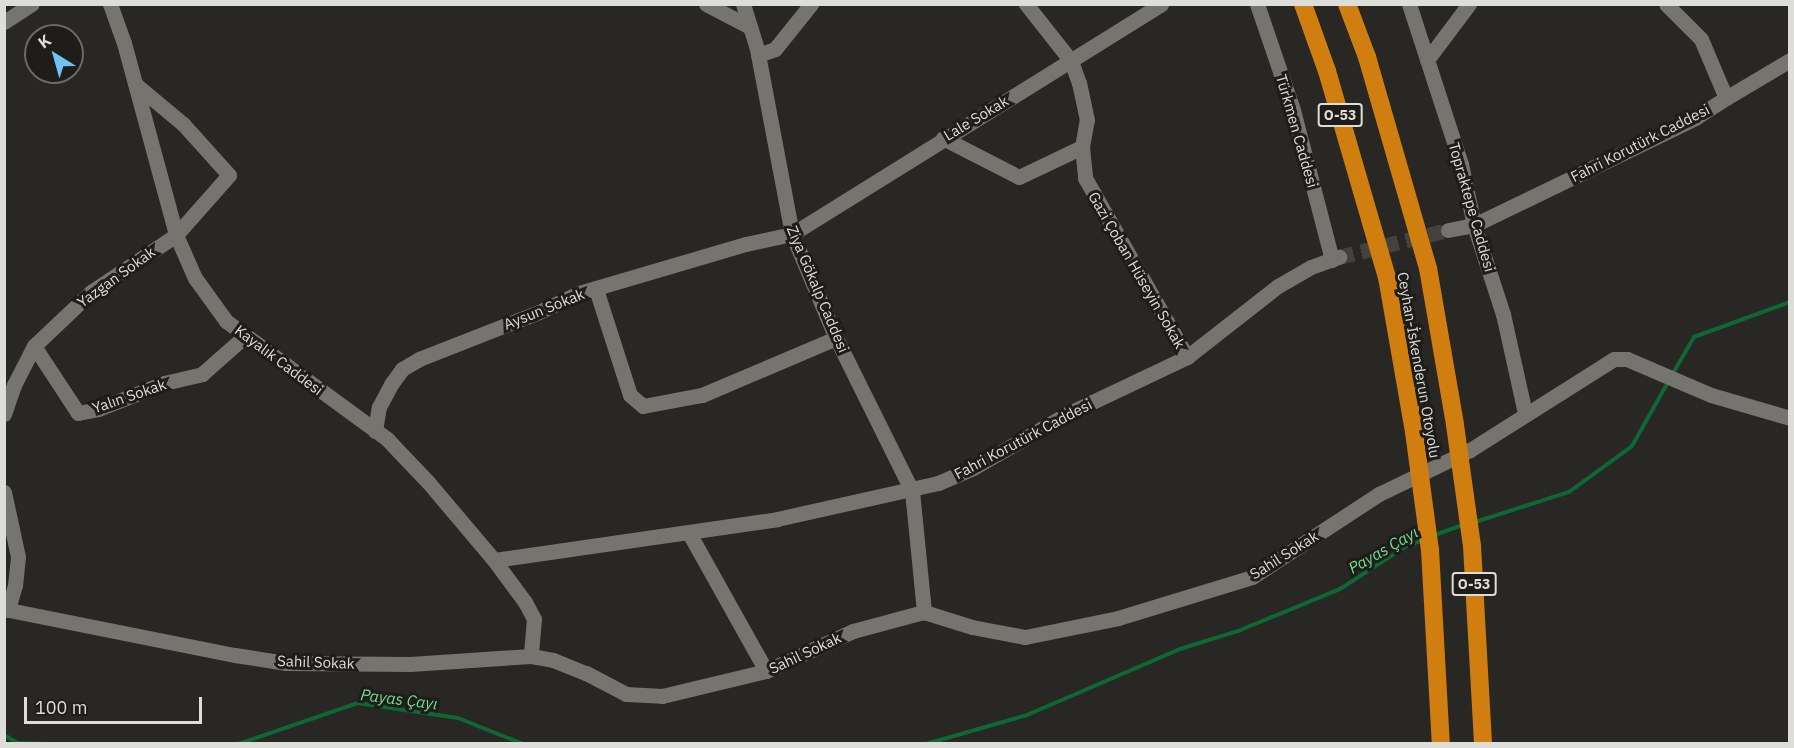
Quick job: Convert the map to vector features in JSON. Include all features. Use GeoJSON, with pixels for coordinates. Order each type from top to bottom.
{"type":"FeatureCollection","features":[{"type":"Feature","properties":{"kind":"highway","name":"Ceyhan-İskenderun Otoyolu"},"geometry":{"type":"LineString","coordinates":[[1303,4],[1328,70],[1387,278],[1414,432],[1430,550],[1441,744]]}},
{"type":"Feature","properties":{"kind":"highway","name":"Ceyhan-İskenderun Otoyolu"},"geometry":{"type":"LineString","coordinates":[[1347,4],[1367,57],[1428,268],[1455,425],[1472,546],[1483,744]]}},
{"type":"Feature","properties":{"kind":"street"},"geometry":{"type":"LineString","coordinates":[[4,22],[32,4]]}},
{"type":"Feature","properties":{"kind":"street","name":"Kayalık Caddesi"},"geometry":{"type":"LineString","coordinates":[[110,4],[135,84],[176,235],[195,278],[226,321],[244,337],[387,439],[428,482],[494,560],[534,619],[531,657]]}},
{"type":"Feature","properties":{"kind":"street"},"geometry":{"type":"LineString","coordinates":[[706,4],[750,27]]}},
{"type":"Feature","properties":{"kind":"street","name":"Ziya Gökalp Caddesi"},"geometry":{"type":"LineString","coordinates":[[743,4],[758,55],[792,234],[836,338],[912,491]]}},
{"type":"Feature","properties":{"kind":"street"},"geometry":{"type":"LineString","coordinates":[[758,55],[775,49],[811,4]]}},
{"type":"Feature","properties":{"kind":"street"},"geometry":{"type":"LineString","coordinates":[[1026,4],[1071,61]]}},
{"type":"Feature","properties":{"kind":"street","name":"Lale Sokak"},"geometry":{"type":"LineString","coordinates":[[792,234],[1161,4]]}},
{"type":"Feature","properties":{"kind":"street","name":"Türkmen Caddesi"},"geometry":{"type":"LineString","coordinates":[[1257,4],[1293,110],[1336,258]]}},
{"type":"Feature","properties":{"kind":"street","name":"Topraktepe Caddesi"},"geometry":{"type":"LineString","coordinates":[[1409,4],[1461,164],[1474,225],[1503,314],[1525,413]]}},
{"type":"Feature","properties":{"kind":"street"},"geometry":{"type":"LineString","coordinates":[[1427,60],[1469,4]]}},
{"type":"Feature","properties":{"kind":"street","name":"Fahri Korutürk Caddesi"},"geometry":{"type":"LineString","coordinates":[[1448,230],[1474,225],[1695,118],[1726,98],[1701,39],[1666,4]]}},
{"type":"Feature","properties":{"kind":"street"},"geometry":{"type":"LineString","coordinates":[[1726,98],[1790,60]]}},
{"type":"Feature","properties":{"kind":"street","name":"Gazi Çoban Hüseyin Sokak"},"geometry":{"type":"LineString","coordinates":[[1071,61],[1087,120],[1082,147],[1085,178],[1186,357]]}},
{"type":"Feature","properties":{"kind":"street","name":"Yazgan Sokak"},"geometry":{"type":"LineString","coordinates":[[4,414],[14,384],[34,346],[91,292],[176,235],[229,175],[183,124],[135,84]]}},
{"type":"Feature","properties":{"kind":"street"},"geometry":{"type":"LineString","coordinates":[[943,138],[1019,177],[1082,147]]}},
{"type":"Feature","properties":{"kind":"street","name":"Aysun Sokak"},"geometry":{"type":"LineString","coordinates":[[375,431],[379,407],[402,369],[443,348],[481,335],[579,293],[746,244],[792,234]]}},
{"type":"Feature","properties":{"kind":"street","name":"Fahri Korutürk Caddesi"},"geometry":{"type":"LineString","coordinates":[[494,560],[777,519],[912,491],[938,483],[973,468],[1067,414],[1186,357],[1278,286],[1311,267],[1336,258]]}},
{"type":"Feature","properties":{"kind":"street"},"geometry":{"type":"LineString","coordinates":[[596,289],[630,395],[643,406],[702,395],[836,338]]}},
{"type":"Feature","properties":{"kind":"street","name":"Yalın Sokak"},"geometry":{"type":"LineString","coordinates":[[34,346],[78,412],[98,409],[164,383],[202,374],[244,337]]}},
{"type":"Feature","properties":{"kind":"street","name":"Sahil Sokak"},"geometry":{"type":"LineString","coordinates":[[6,609],[235,655],[286,663],[410,664],[531,657],[553,660],[586,673],[626,694],[662,696],[766,671],[853,631],[924,612],[972,627],[1025,637],[1118,618],[1252,577],[1379,494],[1470,450],[1525,413],[1614,359],[1627,359],[1711,395],[1790,418]]}},
{"type":"Feature","properties":{"kind":"street"},"geometry":{"type":"LineString","coordinates":[[912,491],[924,612]]}},
{"type":"Feature","properties":{"kind":"street"},"geometry":{"type":"LineString","coordinates":[[4,492],[18,557],[15,585],[6,609]]}},
{"type":"Feature","properties":{"kind":"street"},"geometry":{"type":"LineString","coordinates":[[689,532],[766,671]]}},
{"type":"Feature","properties":{"kind":"waterway","name":"Payas Çayı"},"geometry":{"type":"LineString","coordinates":[[1672,375],[1694,337],[1790,302]]}},
{"type":"Feature","properties":{"kind":"waterway","name":"Payas Çayı"},"geometry":{"type":"LineString","coordinates":[[1475,522],[1569,492],[1632,446],[1668,382]]}},
{"type":"Feature","properties":{"kind":"waterway","name":"Payas Çayı"},"geometry":{"type":"LineString","coordinates":[[1432,536],[1465,524]]}},
{"type":"Feature","properties":{"kind":"waterway","name":"Payas Çayı"},"geometry":{"type":"LineString","coordinates":[[926,744],[1027,715],[1180,649],[1238,631],[1340,589],[1405,547],[1423,540]]}},
{"type":"Feature","properties":{"kind":"waterway","name":"Payas Çayı"},"geometry":{"type":"LineString","coordinates":[[238,744],[358,703],[458,718],[523,744]]}},
{"type":"Feature","properties":{"kind":"waterway","name":"Payas Çayı"},"geometry":{"type":"LineString","coordinates":[[4,735],[18,743],[49,744]]}},
{"type":"Feature","properties":{"kind":"tunnel"},"geometry":{"type":"LineString","coordinates":[[1339,257],[1448,230]]}}]}
